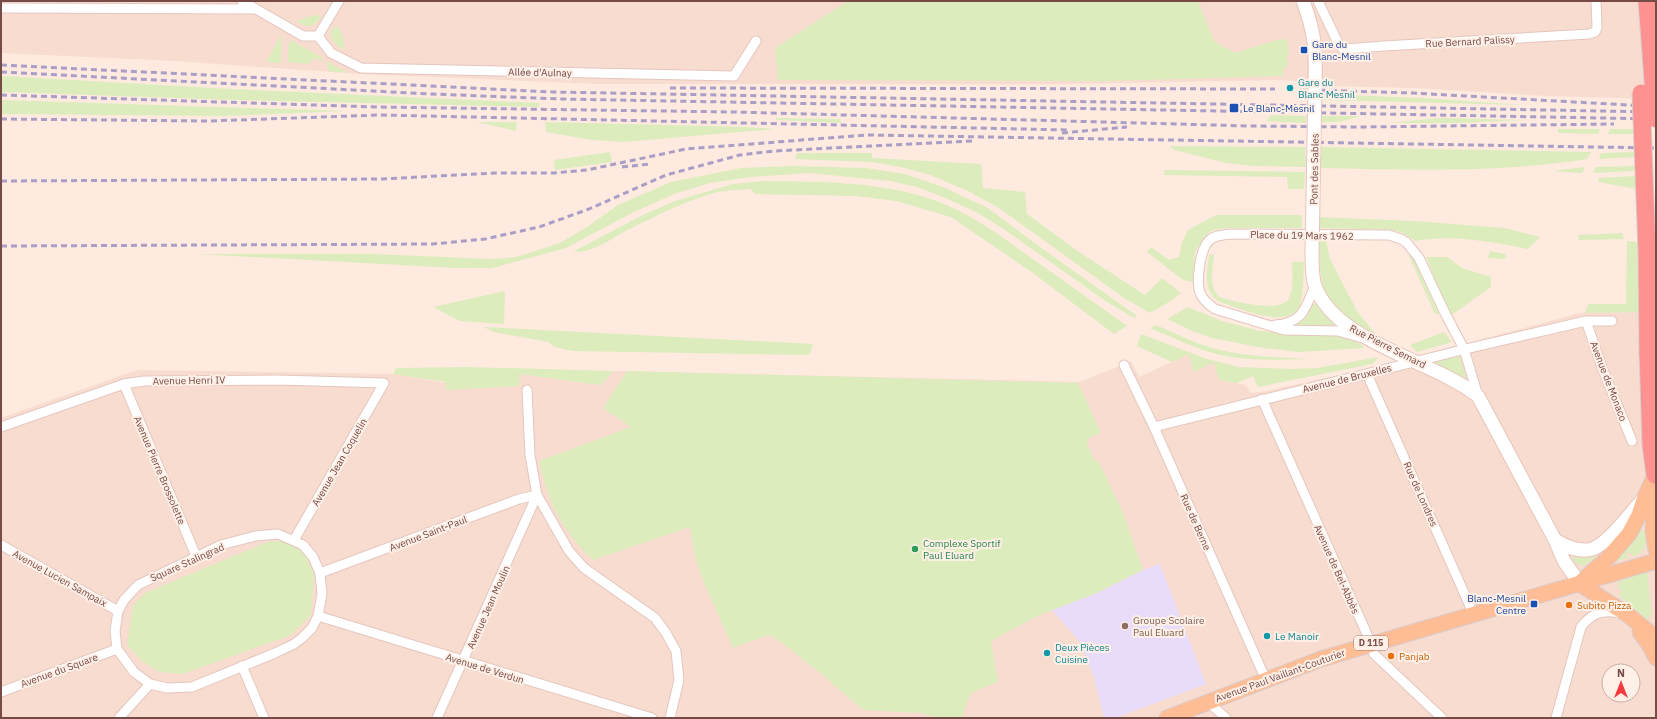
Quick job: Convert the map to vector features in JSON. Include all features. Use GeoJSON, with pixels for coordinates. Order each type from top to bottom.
{"type":"FeatureCollection","features":[{"type":"Feature","properties":{"kind":"highway"},"geometry":{"type":"LineString","coordinates":[[1647,1],[1652,58],[1648,94],[1648,352],[1651,445],[1656,474]]}},
{"type":"Feature","properties":{"kind":"highway"},"geometry":{"type":"LineString","coordinates":[[1648,94],[1656,118]]}},
{"type":"Feature","properties":{"kind":"main road","name":"Pont des Sables"},"geometry":{"type":"LineString","coordinates":[[1302,1],[1313,32],[1315,45],[1316,83],[1312,255]]}},
{"type":"Feature","properties":{"kind":"main road","name":"Rue Pierre Semard"},"geometry":{"type":"LineString","coordinates":[[1312,255],[1315,285],[1322,299],[1339,320],[1371,340],[1446,376],[1466,387],[1478,396],[1555,540],[1564,561],[1580,584]]}},
{"type":"Feature","properties":{"kind":"main road","name":"Avenue Paul Vaillant-Couturier"},"geometry":{"type":"LineString","coordinates":[[1580,584],[1609,557],[1629,534],[1639,514],[1652,504],[1656,474]]}},
{"type":"Feature","properties":{"kind":"main road"},"geometry":{"type":"LineString","coordinates":[[1555,540],[1575,549],[1589,550],[1603,544],[1652,504]]}},
{"type":"Feature","properties":{"kind":"main road"},"geometry":{"type":"LineString","coordinates":[[1652,504],[1653,530],[1656,550]]}},
{"type":"Feature","properties":{"kind":"main road","name":"Avenue Paul Vaillant-Couturier"},"geometry":{"type":"LineString","coordinates":[[1167,718],[1321,659],[1656,561]]}},
{"type":"Feature","properties":{"kind":"main road"},"geometry":{"type":"LineString","coordinates":[[1580,584],[1628,615],[1656,638]]}},
{"type":"Feature","properties":{"kind":"main road"},"geometry":{"type":"LineString","coordinates":[[1628,615],[1650,646],[1656,658]]}},
{"type":"Feature","properties":{"kind":"street"},"geometry":{"type":"LineString","coordinates":[[165,10],[170,1]]}},
{"type":"Feature","properties":{"kind":"street"},"geometry":{"type":"LineString","coordinates":[[242,1],[303,36],[318,36],[340,1]]}},
{"type":"Feature","properties":{"kind":"street","name":"Rue Bernard Palissy"},"geometry":{"type":"LineString","coordinates":[[1318,1],[1343,49],[1593,33],[1598,25],[1596,1]]}},
{"type":"Feature","properties":{"kind":"street"},"geometry":{"type":"LineString","coordinates":[[1,8],[41,5],[165,10],[255,9]]}},
{"type":"Feature","properties":{"kind":"street","name":"Allée d'Aulnay"},"geometry":{"type":"LineString","coordinates":[[318,36],[331,53],[361,68],[734,76],[756,41]]}},
{"type":"Feature","properties":{"kind":"street","name":"Place du 19 Mars 1962"},"geometry":{"type":"LineString","coordinates":[[1371,340],[1340,332],[1295,331],[1270,326],[1215,309],[1204,299],[1199,287],[1201,255],[1203,249],[1211,239],[1230,234],[1389,235],[1401,239],[1411,247],[1419,258],[1464,349]]}},
{"type":"Feature","properties":{"kind":"street","name":"Place du 19 Mars 1962"},"geometry":{"type":"LineString","coordinates":[[1270,326],[1291,323],[1298,318],[1303,313],[1315,285]]}},
{"type":"Feature","properties":{"kind":"street","name":"Avenue de Bruxelles"},"geometry":{"type":"LineString","coordinates":[[1154,427],[1464,349],[1586,321],[1612,321]]}},
{"type":"Feature","properties":{"kind":"street","name":"Avenue de Monaco"},"geometry":{"type":"LineString","coordinates":[[1586,321],[1603,370],[1632,441]]}},
{"type":"Feature","properties":{"kind":"street","name":"Rue Pierre Semard"},"geometry":{"type":"LineString","coordinates":[[1464,349],[1478,396]]}},
{"type":"Feature","properties":{"kind":"street","name":"Rue de Berne"},"geometry":{"type":"LineString","coordinates":[[1124,365],[1154,427],[1266,680]]}},
{"type":"Feature","properties":{"kind":"street","name":"Rue de Londres"},"geometry":{"type":"LineString","coordinates":[[1368,374],[1470,604],[1473,614]]}},
{"type":"Feature","properties":{"kind":"street","name":"Avenue Henri IV"},"geometry":{"type":"LineString","coordinates":[[1,427],[124,384],[144,381],[278,380],[384,383]]}},
{"type":"Feature","properties":{"kind":"street","name":"Avenue Jean Coquelin"},"geometry":{"type":"LineString","coordinates":[[294,540],[384,383]]}},
{"type":"Feature","properties":{"kind":"street","name":"Avenue Pierre Brossolette"},"geometry":{"type":"LineString","coordinates":[[124,384],[196,556]]}},
{"type":"Feature","properties":{"kind":"street"},"geometry":{"type":"LineString","coordinates":[[527,390],[530,455],[537,495],[569,551],[584,568],[655,618],[666,634],[676,651],[679,680],[670,718]]}},
{"type":"Feature","properties":{"kind":"street","name":"Avenue de Bel-Abbès"},"geometry":{"type":"LineString","coordinates":[[1262,399],[1366,632],[1369,644],[1374,654],[1442,718]]}},
{"type":"Feature","properties":{"kind":"street","name":"Avenue Saint-Paul"},"geometry":{"type":"LineString","coordinates":[[320,573],[519,499],[537,495]]}},
{"type":"Feature","properties":{"kind":"street","name":"Avenue Jean Moulin"},"geometry":{"type":"LineString","coordinates":[[437,718],[537,495]]}},
{"type":"Feature","properties":{"kind":"street","name":"Square Stalingrad"},"geometry":{"type":"LineString","coordinates":[[278,534],[294,540],[303,545],[313,557],[320,573],[322,594],[318,616],[312,628],[294,644],[192,687],[167,688],[150,684],[134,672],[118,649],[115,630],[118,611],[124,600],[138,585],[196,556],[221,546],[255,536],[278,534]]}},
{"type":"Feature","properties":{"kind":"street","name":"Avenue Lucien Sampaix"},"geometry":{"type":"LineString","coordinates":[[1,545],[118,611]]}},
{"type":"Feature","properties":{"kind":"street"},"geometry":{"type":"LineString","coordinates":[[1556,718],[1581,627],[1587,619],[1596,613],[1612,611],[1628,615]]}},
{"type":"Feature","properties":{"kind":"street","name":"Avenue de Verdun"},"geometry":{"type":"LineString","coordinates":[[318,616],[463,662],[652,718]]}},
{"type":"Feature","properties":{"kind":"street","name":"Avenue du Square"},"geometry":{"type":"LineString","coordinates":[[1,692],[118,649]]}},
{"type":"Feature","properties":{"kind":"street"},"geometry":{"type":"LineString","coordinates":[[242,666],[264,718]]}},
{"type":"Feature","properties":{"kind":"street"},"geometry":{"type":"LineString","coordinates":[[119,718],[150,684]]}},
{"type":"Feature","properties":{"kind":"street"},"geometry":{"type":"LineString","coordinates":[[1208,702],[1226,718]]}},
{"type":"Feature","properties":{"kind":"shaded area"},"geometry":{"type":"Polygon","coordinates":[[[1,1],[1656,1],[1656,99],[1546,96],[1416,88],[1322,86],[1311,92],[1302,92],[1301,81],[1279,80],[1064,84],[596,84],[360,74],[174,61],[1,53],[1,1]]]}},
{"type":"Feature","properties":{"kind":"shaded area"},"geometry":{"type":"Polygon","coordinates":[[[1637,232],[1656,232],[1656,718],[1,718],[1,418],[137,370],[393,374],[446,383],[446,390],[520,374],[600,385],[614,371],[1080,382],[1131,361],[1139,377],[1189,354],[1214,362],[1220,380],[1246,385],[1250,393],[1267,391],[1385,365],[1580,313],[1640,312],[1637,232]]]}},
{"type":"Feature","properties":{"kind":"shaded area","name":"Groupe Scolaire Paul Eluard"},"geometry":{"type":"Polygon","coordinates":[[[1160,564],[1206,684],[1115,718],[1104,718],[1094,677],[1080,642],[1052,610],[1097,593],[1143,570],[1160,564]]]}},
{"type":"Feature","properties":{"kind":"green space"},"geometry":{"type":"Polygon","coordinates":[[[848,1],[1198,1],[1214,41],[1235,53],[1277,40],[1287,39],[1289,54],[1286,58],[1289,63],[1283,71],[1283,76],[1105,81],[778,80],[775,48],[848,1]]]}},
{"type":"Feature","properties":{"kind":"green space"},"geometry":{"type":"Polygon","coordinates":[[[315,15],[322,16],[316,23],[310,26],[296,21],[315,15]]]}},
{"type":"Feature","properties":{"kind":"green space"},"geometry":{"type":"Polygon","coordinates":[[[337,26],[343,37],[343,50],[331,37],[331,30],[337,26]]]}},
{"type":"Feature","properties":{"kind":"green space"},"geometry":{"type":"Polygon","coordinates":[[[282,34],[281,63],[266,62],[282,34]]]}},
{"type":"Feature","properties":{"kind":"green space"},"geometry":{"type":"Polygon","coordinates":[[[291,40],[323,58],[321,61],[315,58],[308,64],[288,62],[288,47],[291,40]]]}},
{"type":"Feature","properties":{"kind":"green space"},"geometry":{"type":"Polygon","coordinates":[[[327,61],[347,73],[328,71],[327,61]]]}},
{"type":"Feature","properties":{"kind":"green space"},"geometry":{"type":"Polygon","coordinates":[[[1,76],[232,89],[540,103],[539,107],[235,100],[1,92],[1,76]]]}},
{"type":"Feature","properties":{"kind":"green space"},"geometry":{"type":"Polygon","coordinates":[[[1320,94],[1421,98],[1526,105],[1320,100],[1320,94]]]}},
{"type":"Feature","properties":{"kind":"green space"},"geometry":{"type":"Polygon","coordinates":[[[1,100],[346,111],[225,116],[1,114],[1,100]]]}},
{"type":"Feature","properties":{"kind":"green space"},"geometry":{"type":"Polygon","coordinates":[[[1271,115],[1306,116],[1306,123],[1266,121],[1271,115]]]}},
{"type":"Feature","properties":{"kind":"green space"},"geometry":{"type":"Polygon","coordinates":[[[1319,116],[1360,116],[1340,122],[1318,122],[1319,116]]]}},
{"type":"Feature","properties":{"kind":"green space"},"geometry":{"type":"Polygon","coordinates":[[[776,118],[840,119],[842,123],[776,120],[776,118]]]}},
{"type":"Feature","properties":{"kind":"green space"},"geometry":{"type":"Polygon","coordinates":[[[1439,118],[1525,120],[1456,123],[1388,123],[1439,118]]]}},
{"type":"Feature","properties":{"kind":"green space"},"geometry":{"type":"Polygon","coordinates":[[[477,122],[517,122],[516,131],[477,122]]]}},
{"type":"Feature","properties":{"kind":"green space"},"geometry":{"type":"Polygon","coordinates":[[[545,122],[776,129],[624,142],[592,140],[546,132],[545,122]]]}},
{"type":"Feature","properties":{"kind":"green space"},"geometry":{"type":"Polygon","coordinates":[[[1558,129],[1600,129],[1598,134],[1558,133],[1558,129]]]}},
{"type":"Feature","properties":{"kind":"green space"},"geometry":{"type":"Polygon","coordinates":[[[1610,129],[1634,129],[1634,134],[1608,134],[1610,129]]]}},
{"type":"Feature","properties":{"kind":"green space"},"geometry":{"type":"Polygon","coordinates":[[[1170,146],[1305,147],[1306,167],[1253,166],[1226,163],[1174,150],[1170,146]]]}},
{"type":"Feature","properties":{"kind":"green space"},"geometry":{"type":"Polygon","coordinates":[[[1320,147],[1591,152],[1587,159],[1521,167],[1454,170],[1320,168],[1320,147]]]}},
{"type":"Feature","properties":{"kind":"green space"},"geometry":{"type":"Polygon","coordinates":[[[610,152],[612,162],[555,170],[554,160],[610,152]]]}},
{"type":"Feature","properties":{"kind":"green space"},"geometry":{"type":"Polygon","coordinates":[[[1635,152],[1635,157],[1599,159],[1601,153],[1635,152]]]}},
{"type":"Feature","properties":{"kind":"green space"},"geometry":{"type":"Polygon","coordinates":[[[797,153],[872,153],[872,158],[981,164],[983,188],[1025,192],[1027,214],[1079,252],[1145,295],[1162,278],[1181,293],[1150,313],[1124,298],[999,208],[968,191],[930,175],[905,168],[872,162],[795,159],[797,153]]]}},
{"type":"Feature","properties":{"kind":"green space"},"geometry":{"type":"Polygon","coordinates":[[[792,166],[866,168],[905,174],[943,187],[988,208],[1137,316],[1134,318],[1107,302],[1005,230],[978,213],[948,199],[917,187],[890,181],[809,173],[750,177],[710,183],[674,194],[630,214],[566,248],[492,268],[456,268],[196,254],[373,254],[492,259],[517,257],[560,243],[587,227],[618,205],[671,182],[741,168],[792,166]]]}},
{"type":"Feature","properties":{"kind":"green space"},"geometry":{"type":"Polygon","coordinates":[[[1635,166],[1635,171],[1593,173],[1596,167],[1635,166]]]}},
{"type":"Feature","properties":{"kind":"green space"},"geometry":{"type":"Polygon","coordinates":[[[1585,167],[1582,173],[1552,171],[1585,167]]]}},
{"type":"Feature","properties":{"kind":"green space"},"geometry":{"type":"Polygon","coordinates":[[[1164,170],[1305,172],[1304,189],[1288,189],[1287,177],[1164,175],[1164,170]]]}},
{"type":"Feature","properties":{"kind":"green space"},"geometry":{"type":"Polygon","coordinates":[[[1635,176],[1636,189],[1599,182],[1598,178],[1635,176]]]}},
{"type":"Feature","properties":{"kind":"green space"},"geometry":{"type":"Polygon","coordinates":[[[765,181],[875,186],[918,195],[939,202],[974,219],[996,233],[1127,326],[1114,334],[1033,273],[951,217],[896,201],[856,196],[755,194],[750,189],[723,191],[690,201],[667,211],[592,249],[580,252],[574,251],[641,216],[675,201],[733,184],[765,181]]]}},
{"type":"Feature","properties":{"kind":"green space"},"geometry":{"type":"Polygon","coordinates":[[[1216,215],[1302,215],[1302,228],[1225,228],[1211,231],[1204,237],[1195,252],[1193,282],[1183,280],[1147,252],[1151,247],[1169,260],[1179,257],[1182,242],[1188,230],[1216,215]]]}},
{"type":"Feature","properties":{"kind":"green space"},"geometry":{"type":"Polygon","coordinates":[[[1317,217],[1414,221],[1505,228],[1540,237],[1528,249],[1458,239],[1443,238],[1415,241],[1401,232],[1392,230],[1318,228],[1317,217]]]}},
{"type":"Feature","properties":{"kind":"green space"},"geometry":{"type":"Polygon","coordinates":[[[1622,233],[1624,239],[1579,240],[1578,235],[1622,233]]]}},
{"type":"Feature","properties":{"kind":"green space"},"geometry":{"type":"Polygon","coordinates":[[[1318,241],[1326,241],[1330,259],[1357,311],[1377,336],[1349,319],[1330,301],[1324,290],[1321,276],[1318,241]]]}},
{"type":"Feature","properties":{"kind":"green space"},"geometry":{"type":"Polygon","coordinates":[[[1627,241],[1637,242],[1640,312],[1585,313],[1588,304],[1626,304],[1627,241]]]}},
{"type":"Feature","properties":{"kind":"green space"},"geometry":{"type":"Polygon","coordinates":[[[1490,251],[1505,254],[1506,257],[1504,259],[1488,258],[1490,251]]]}},
{"type":"Feature","properties":{"kind":"green space"},"geometry":{"type":"Polygon","coordinates":[[[1411,253],[1439,314],[1435,314],[1409,256],[1411,253]]]}},
{"type":"Feature","properties":{"kind":"green space"},"geometry":{"type":"Polygon","coordinates":[[[1214,254],[1212,283],[1213,288],[1219,297],[1267,306],[1285,303],[1292,290],[1292,262],[1304,262],[1302,297],[1296,311],[1288,316],[1265,316],[1220,302],[1214,298],[1208,287],[1207,268],[1209,255],[1214,254]]]}},
{"type":"Feature","properties":{"kind":"green space"},"geometry":{"type":"Polygon","coordinates":[[[1426,257],[1447,257],[1462,268],[1491,277],[1491,287],[1450,316],[1426,257]]]}},
{"type":"Feature","properties":{"kind":"green space"},"geometry":{"type":"Polygon","coordinates":[[[505,291],[504,324],[460,321],[433,307],[505,291]]]}},
{"type":"Feature","properties":{"kind":"green space"},"geometry":{"type":"Polygon","coordinates":[[[1313,303],[1317,304],[1334,325],[1332,328],[1287,326],[1304,319],[1309,313],[1313,303]]]}},
{"type":"Feature","properties":{"kind":"green space"},"geometry":{"type":"Polygon","coordinates":[[[1188,307],[1222,321],[1260,331],[1336,336],[1356,341],[1365,348],[1299,352],[1263,348],[1212,338],[1192,331],[1167,319],[1188,307]]]}},
{"type":"Feature","properties":{"kind":"green space"},"geometry":{"type":"Polygon","coordinates":[[[1156,325],[1196,342],[1220,350],[1253,355],[1309,359],[1253,359],[1211,353],[1150,328],[1156,325]]]}},
{"type":"Feature","properties":{"kind":"green space"},"geometry":{"type":"Polygon","coordinates":[[[484,327],[813,344],[810,353],[806,355],[572,351],[554,347],[549,342],[493,332],[484,327]]]}},
{"type":"Feature","properties":{"kind":"green space"},"geometry":{"type":"Polygon","coordinates":[[[1444,332],[1452,342],[1417,352],[1410,345],[1444,332]]]}},
{"type":"Feature","properties":{"kind":"green space"},"geometry":{"type":"Polygon","coordinates":[[[1141,334],[1207,359],[1239,367],[1290,369],[1317,368],[1379,357],[1372,364],[1258,387],[1253,376],[1237,383],[1219,380],[1214,362],[1194,372],[1189,354],[1172,362],[1137,346],[1141,334]]]}},
{"type":"Feature","properties":{"kind":"green space"},"geometry":{"type":"Polygon","coordinates":[[[1459,355],[1467,381],[1430,363],[1459,355]]]}},
{"type":"Feature","properties":{"kind":"green space"},"geometry":{"type":"Polygon","coordinates":[[[467,367],[614,371],[600,385],[520,374],[519,386],[446,390],[445,382],[393,374],[396,368],[467,367]]]}},
{"type":"Feature","properties":{"kind":"green space","name":"Complexe Sportif Paul Eluard"},"geometry":{"type":"Polygon","coordinates":[[[627,371],[1078,383],[1101,433],[1089,438],[1087,443],[1094,460],[1099,462],[1123,513],[1143,570],[1097,593],[1037,616],[991,641],[998,682],[970,694],[962,718],[937,718],[921,713],[863,710],[819,672],[774,637],[768,635],[733,648],[702,578],[695,556],[690,527],[593,560],[564,526],[547,491],[539,461],[631,427],[603,408],[627,371]]]}},
{"type":"Feature","properties":{"kind":"green space"},"geometry":{"type":"Polygon","coordinates":[[[1639,530],[1645,531],[1646,539],[1645,547],[1641,553],[1633,556],[1628,552],[1626,555],[1630,557],[1614,562],[1628,546],[1639,530]]]}},
{"type":"Feature","properties":{"kind":"green space"},"geometry":{"type":"Polygon","coordinates":[[[270,541],[290,542],[304,553],[314,574],[311,615],[291,635],[183,674],[159,672],[142,661],[127,645],[133,606],[145,593],[270,541]]]}},
{"type":"Feature","properties":{"kind":"green space"},"geometry":{"type":"Polygon","coordinates":[[[1595,552],[1597,556],[1583,566],[1573,562],[1572,560],[1576,555],[1595,552]]]}},
{"type":"Feature","properties":{"kind":"green space"},"geometry":{"type":"Polygon","coordinates":[[[1647,572],[1652,617],[1648,616],[1649,621],[1619,596],[1622,591],[1618,588],[1618,582],[1647,572]]]}},
{"type":"Feature","properties":{"kind":"railway"},"geometry":{"type":"LineString","coordinates":[[1,65],[553,92],[1656,112]]}},
{"type":"Feature","properties":{"kind":"railway"},"geometry":{"type":"LineString","coordinates":[[1,72],[560,99],[1656,119]]}},
{"type":"Feature","properties":{"kind":"railway"},"geometry":{"type":"LineString","coordinates":[[670,88],[1275,89]]}},
{"type":"Feature","properties":{"kind":"railway"},"geometry":{"type":"LineString","coordinates":[[1311,90],[1412,93],[1646,106]]}},
{"type":"Feature","properties":{"kind":"railway"},"geometry":{"type":"LineString","coordinates":[[1,95],[377,107],[734,112],[1250,126],[1360,127],[1614,124]]}},
{"type":"Feature","properties":{"kind":"railway"},"geometry":{"type":"LineString","coordinates":[[1,119],[209,121],[380,115],[1067,130]]}},
{"type":"Feature","properties":{"kind":"railway"},"geometry":{"type":"LineString","coordinates":[[1062,133],[1127,127]]}},
{"type":"Feature","properties":{"kind":"railway"},"geometry":{"type":"LineString","coordinates":[[1,181],[381,179],[495,173],[554,173],[587,170],[686,149],[867,135],[1656,148]]}},
{"type":"Feature","properties":{"kind":"railway"},"geometry":{"type":"LineString","coordinates":[[1,246],[433,244],[485,239],[539,227],[589,209],[666,175],[740,155],[774,151],[972,141]]}},
{"type":"Feature","properties":{"kind":"railway"},"geometry":{"type":"LineString","coordinates":[[622,167],[650,164]]}},
{"type":"Feature","properties":{"kind":"place","name":"Gare du Blanc-Mesnil"},"geometry":{"type":"Point","coordinates":[1304,50]}},
{"type":"Feature","properties":{"kind":"place","name":"Gare du Blanc Mesnil"},"geometry":{"type":"Point","coordinates":[1290,88]}},
{"type":"Feature","properties":{"kind":"place","name":"Le Blanc-Mesnil"},"geometry":{"type":"Point","coordinates":[1234,108]}},
{"type":"Feature","properties":{"kind":"place","name":"Complexe Sportif Paul Eluard"},"geometry":{"type":"Point","coordinates":[915,549]}},
{"type":"Feature","properties":{"kind":"place","name":"Blanc-Mesnil Centre"},"geometry":{"type":"Point","coordinates":[1534,604]}},
{"type":"Feature","properties":{"kind":"place","name":"Subito Pizza"},"geometry":{"type":"Point","coordinates":[1569,605]}},
{"type":"Feature","properties":{"kind":"place","name":"Groupe Scolaire Paul Eluard"},"geometry":{"type":"Point","coordinates":[1125,626]}},
{"type":"Feature","properties":{"kind":"place","name":"Le Manoir"},"geometry":{"type":"Point","coordinates":[1267,636]}},
{"type":"Feature","properties":{"kind":"place","name":"Deux Pièces Cuisine"},"geometry":{"type":"Point","coordinates":[1047,653]}},
{"type":"Feature","properties":{"kind":"place","name":"Panjab"},"geometry":{"type":"Point","coordinates":[1391,656]}}]}
